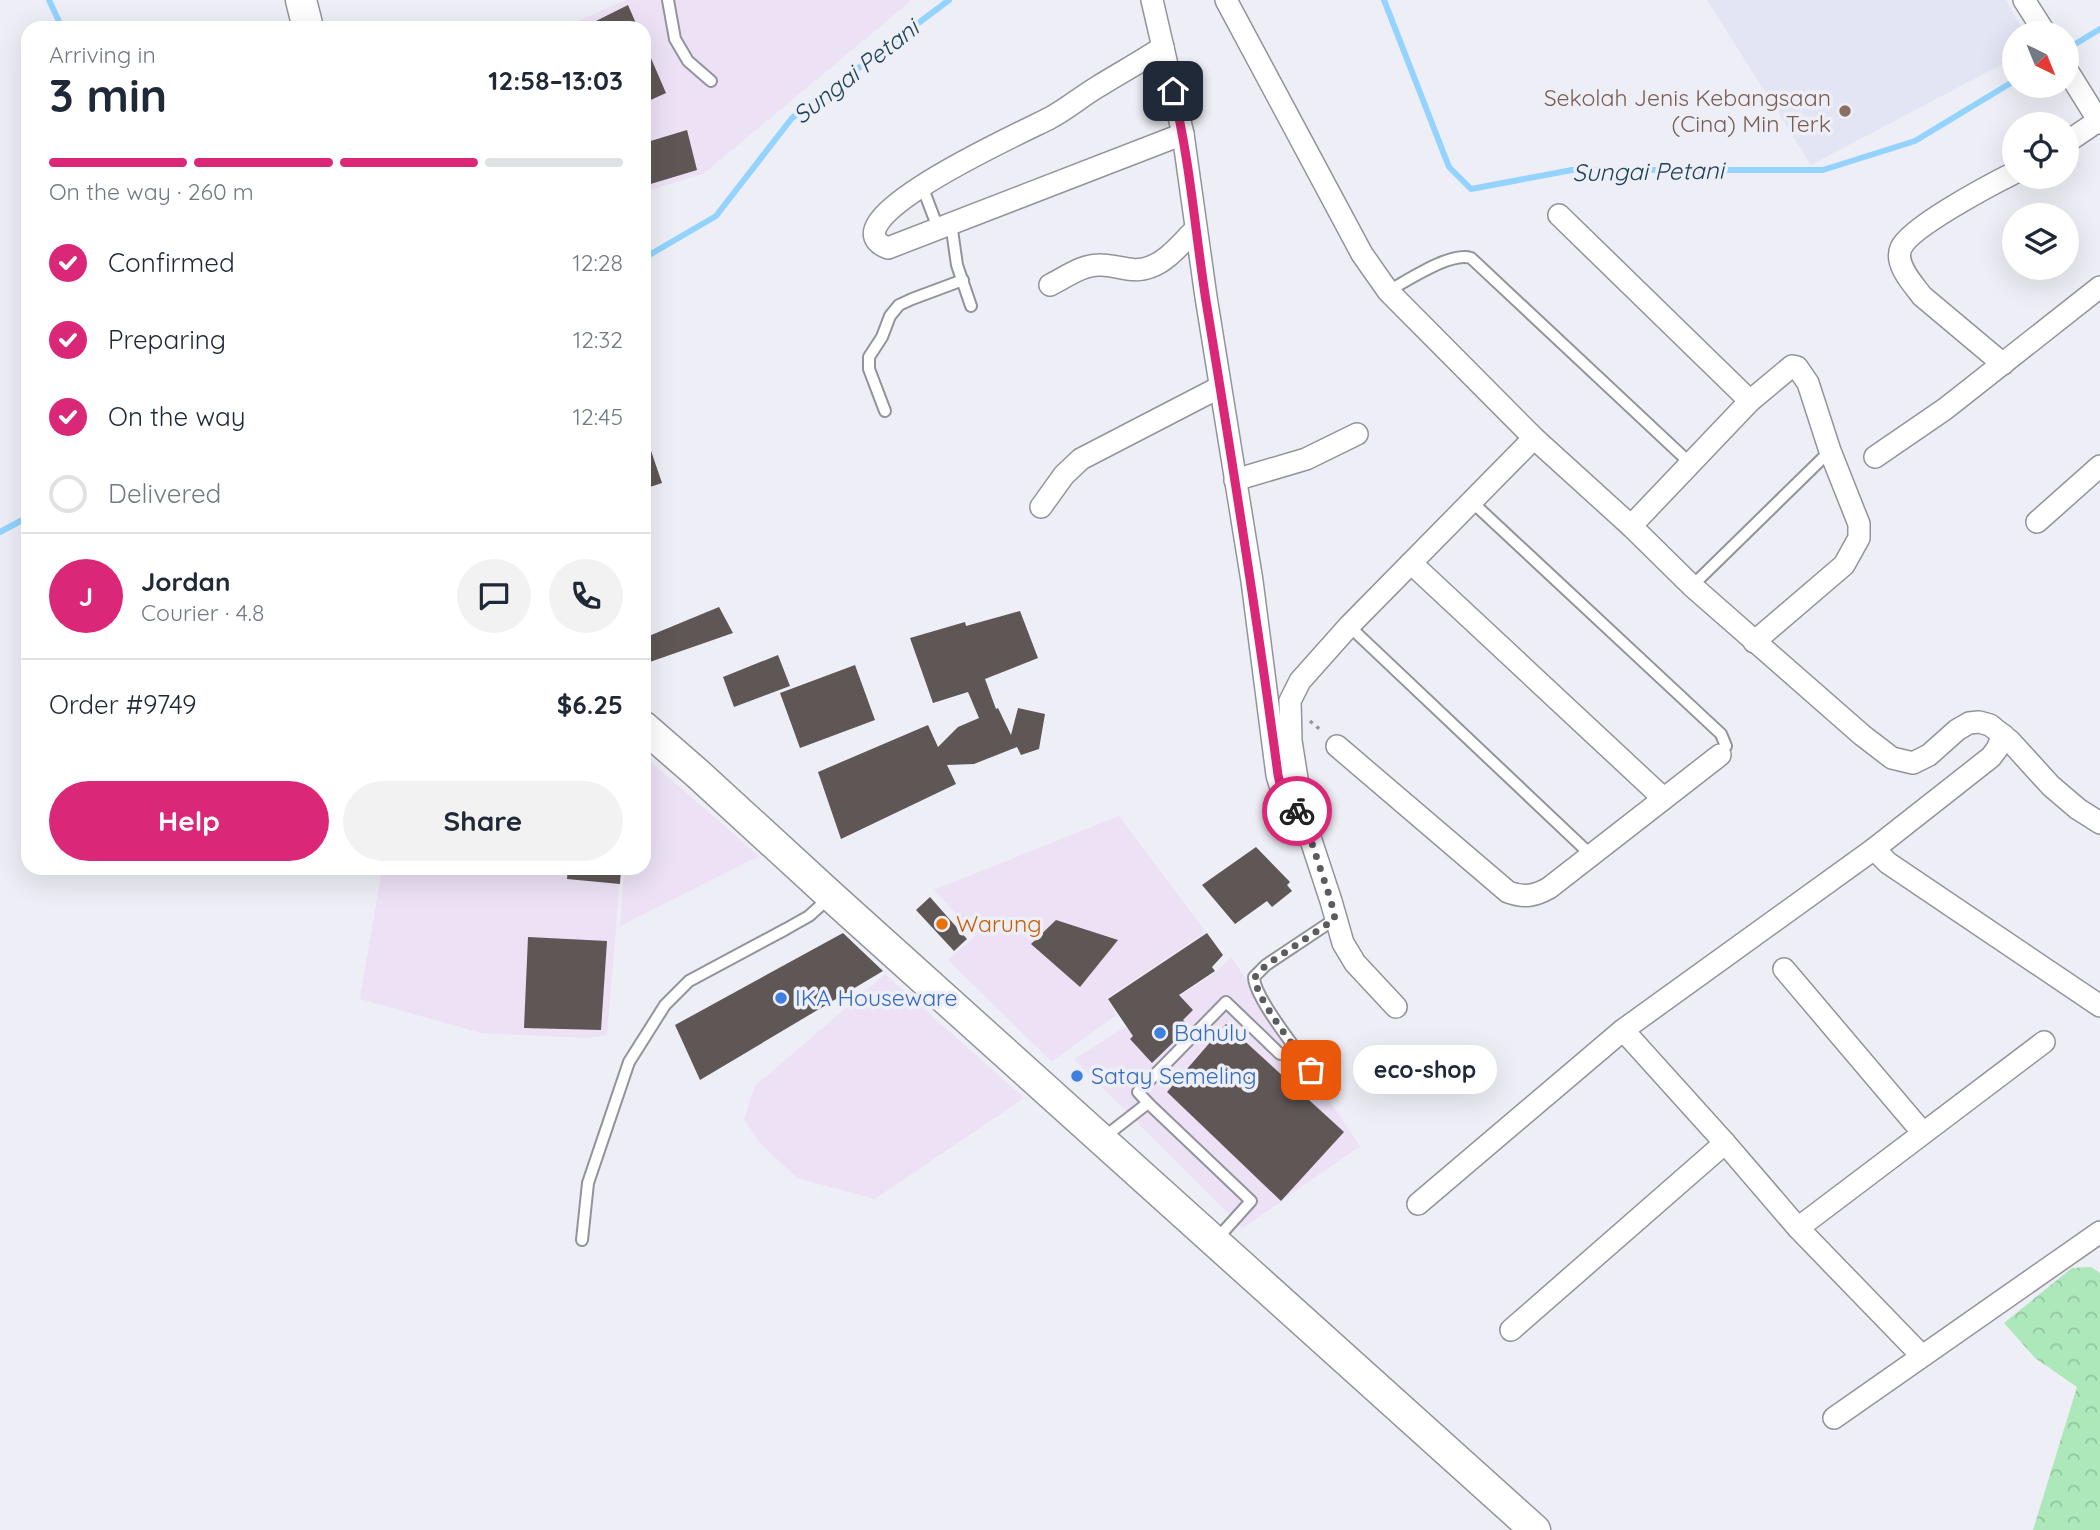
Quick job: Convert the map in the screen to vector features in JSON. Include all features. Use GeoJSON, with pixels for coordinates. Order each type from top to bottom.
{"type":"FeatureCollection","features":[{"type":"Feature","properties":{"kind":"main road"},"geometry":{"type":"LineString","coordinates":[[301,0],[306,21]]}},
{"type":"Feature","properties":{"kind":"main road"},"geometry":{"type":"LineString","coordinates":[[651,733],[1535,1530]]}},
{"type":"Feature","properties":{"kind":"street"},"geometry":{"type":"LineString","coordinates":[[1152,0],[1184,134],[1220,387],[1252,581],[1278,775],[1283,796],[1303,816]]}},
{"type":"Feature","properties":{"kind":"street"},"geometry":{"type":"LineString","coordinates":[[2024,0],[2037,21]]}},
{"type":"Feature","properties":{"kind":"street"},"geometry":{"type":"LineString","coordinates":[[1231,1],[1362,254],[1388,291],[1534,438],[1754,642],[1892,758],[1913,763],[1921,760],[1957,730],[1969,723],[1979,722],[2003,735],[2051,786],[2100,823]]}},
{"type":"Feature","properties":{"kind":"street"},"geometry":{"type":"LineString","coordinates":[[1163,47],[1051,117],[897,201],[875,231],[876,239],[880,245],[888,247],[1184,134]]}},
{"type":"Feature","properties":{"kind":"street"},"geometry":{"type":"LineString","coordinates":[[2079,90],[2099,122],[2079,134]]}},
{"type":"Feature","properties":{"kind":"street"},"geometry":{"type":"LineString","coordinates":[[2002,180],[1918,231],[1901,248],[1900,259],[1922,296],[2003,363]]}},
{"type":"Feature","properties":{"kind":"street"},"geometry":{"type":"LineString","coordinates":[[1559,215],[1751,401]]}},
{"type":"Feature","properties":{"kind":"street"},"geometry":{"type":"LineString","coordinates":[[1050,285],[1087,266],[1099,264],[1128,270],[1152,267],[1196,229]]}},
{"type":"Feature","properties":{"kind":"street"},"geometry":{"type":"LineString","coordinates":[[1875,457],[1945,409],[2100,287]]}},
{"type":"Feature","properties":{"kind":"street"},"geometry":{"type":"LineString","coordinates":[[1631,526],[1751,401],[1784,371],[1793,366],[1797,367],[1808,383],[1830,451],[1859,524],[1856,545],[1844,565],[1754,642]]}},
{"type":"Feature","properties":{"kind":"street"},"geometry":{"type":"LineString","coordinates":[[1041,507],[1064,475],[1081,460],[1220,387]]}},
{"type":"Feature","properties":{"kind":"street"},"geometry":{"type":"LineString","coordinates":[[1235,480],[1306,459],[1357,435]]}},
{"type":"Feature","properties":{"kind":"street"},"geometry":{"type":"LineString","coordinates":[[1396,1007],[1350,956],[1335,919],[1328,889],[1303,816],[1291,741],[1290,701],[1300,681],[1349,626],[1534,438]]}},
{"type":"Feature","properties":{"kind":"street"},"geometry":{"type":"LineString","coordinates":[[2038,522],[2100,466]]}},
{"type":"Feature","properties":{"kind":"street"},"geometry":{"type":"LineString","coordinates":[[1412,563],[1662,797]]}},
{"type":"Feature","properties":{"kind":"street"},"geometry":{"type":"LineString","coordinates":[[1418,1204],[1623,1030],[1874,849],[1991,757],[2003,735]]}},
{"type":"Feature","properties":{"kind":"street"},"geometry":{"type":"LineString","coordinates":[[1337,746],[1508,892],[1521,897],[1541,893],[1662,797],[1720,755]]}},
{"type":"Feature","properties":{"kind":"street"},"geometry":{"type":"LineString","coordinates":[[1874,849],[1888,863],[2100,1006]]}},
{"type":"Feature","properties":{"kind":"street"},"geometry":{"type":"LineString","coordinates":[[1784,969],[1923,1133]]}},
{"type":"Feature","properties":{"kind":"street"},"geometry":{"type":"LineString","coordinates":[[1623,1030],[1726,1143],[1798,1228],[1922,1356]]}},
{"type":"Feature","properties":{"kind":"street"},"geometry":{"type":"LineString","coordinates":[[1798,1228],[2044,1042]]}},
{"type":"Feature","properties":{"kind":"street"},"geometry":{"type":"LineString","coordinates":[[1511,1330],[1726,1143]]}},
{"type":"Feature","properties":{"kind":"street"},"geometry":{"type":"LineString","coordinates":[[1833,1418],[2099,1236]]}},
{"type":"Feature","properties":{"kind":"lane"},"geometry":{"type":"LineString","coordinates":[[668,0],[675,39],[688,61],[711,81]]}},
{"type":"Feature","properties":{"kind":"lane"},"geometry":{"type":"LineString","coordinates":[[922,186],[944,226],[971,306]]}},
{"type":"Feature","properties":{"kind":"lane"},"geometry":{"type":"LineString","coordinates":[[1388,291],[1452,257],[1471,258],[1691,464]]}},
{"type":"Feature","properties":{"kind":"lane"},"geometry":{"type":"LineString","coordinates":[[885,411],[869,369],[869,357],[882,337],[890,316],[900,305],[912,299],[963,280]]}},
{"type":"Feature","properties":{"kind":"lane"},"geometry":{"type":"LineString","coordinates":[[1692,586],[1830,451]]}},
{"type":"Feature","properties":{"kind":"lane"},"geometry":{"type":"LineString","coordinates":[[1471,501],[1721,734],[1726,746],[1720,755]]}},
{"type":"Feature","properties":{"kind":"lane"},"geometry":{"type":"LineString","coordinates":[[1349,626],[1590,854]]}},
{"type":"Feature","properties":{"kind":"lane"},"geometry":{"type":"LineString","coordinates":[[582,1240],[587,1182],[628,1062],[665,1004],[689,981],[797,922],[831,896]]}},
{"type":"Feature","properties":{"kind":"lane"},"geometry":{"type":"LineString","coordinates":[[1311,1070],[1267,1007],[1254,984],[1255,977],[1266,965],[1335,919]]}},
{"type":"Feature","properties":{"kind":"lane"},"geometry":{"type":"LineString","coordinates":[[1214,1242],[1251,1201],[1138,1092],[1226,1003],[1280,1054]]}},
{"type":"Feature","properties":{"kind":"lane"},"geometry":{"type":"LineString","coordinates":[[1101,1139],[1148,1103]]}},
{"type":"Feature","properties":{"kind":"path"},"geometry":{"type":"LineString","coordinates":[[1290,701],[1337,746]]}},
{"type":"Feature","properties":{"kind":"shaded area"},"geometry":{"type":"Polygon","coordinates":[[[626,0],[912,0],[703,174],[651,190],[651,21],[579,21],[626,0]]]}},
{"type":"Feature","properties":{"kind":"shaded area","name":"Sekolah Jenis Kebangsaan (Cina) Min Terk"},"geometry":{"type":"Polygon","coordinates":[[[1707,0],[2006,0],[2017,21],[2002,21],[2002,64],[1811,165],[1707,0]]]}},
{"type":"Feature","properties":{"kind":"shaded area"},"geometry":{"type":"Polygon","coordinates":[[[651,762],[759,856],[620,926],[624,875],[651,875],[651,762]]]}},
{"type":"Feature","properties":{"kind":"shaded area"},"geometry":{"type":"Polygon","coordinates":[[[1119,816],[1206,932],[1107,998],[1116,1015],[1052,1062],[948,960],[976,935],[934,890],[1119,816]]]}},
{"type":"Feature","properties":{"kind":"shaded area"},"geometry":{"type":"Polygon","coordinates":[[[381,875],[620,875],[607,1035],[586,1038],[481,1033],[360,999],[381,875]]]}},
{"type":"Feature","properties":{"kind":"shaded area"},"geometry":{"type":"Polygon","coordinates":[[[1231,957],[1360,1146],[1243,1228],[1074,1059],[1125,1027],[1128,1030],[1216,972],[1231,957]]]}},
{"type":"Feature","properties":{"kind":"shaded area"},"geometry":{"type":"Polygon","coordinates":[[[885,974],[1024,1098],[875,1199],[797,1178],[761,1144],[744,1119],[755,1086],[885,974]]]}},
{"type":"Feature","properties":{"kind":"green space"},"geometry":{"type":"Polygon","coordinates":[[[2091,1267],[2100,1273],[2100,1530],[2033,1530],[2077,1387],[2035,1358],[2004,1323],[2072,1268],[2091,1267]]]}},
{"type":"Feature","properties":{"kind":"building"},"geometry":{"type":"Polygon","coordinates":[[[628,5],[635,21],[596,21],[628,5]]]}},
{"type":"Feature","properties":{"kind":"building"},"geometry":{"type":"Polygon","coordinates":[[[651,58],[666,93],[651,100],[651,58]]]}},
{"type":"Feature","properties":{"kind":"building"},"geometry":{"type":"Polygon","coordinates":[[[687,130],[697,170],[651,184],[651,141],[687,130]]]}},
{"type":"Feature","properties":{"kind":"building"},"geometry":{"type":"Polygon","coordinates":[[[651,451],[662,483],[651,487],[651,451]]]}},
{"type":"Feature","properties":{"kind":"building"},"geometry":{"type":"Polygon","coordinates":[[[719,607],[733,633],[651,662],[651,635],[719,607]]]}},
{"type":"Feature","properties":{"kind":"building"},"geometry":{"type":"Polygon","coordinates":[[[1020,611],[1038,658],[985,679],[996,709],[998,708],[1011,735],[1018,708],[1045,714],[1039,749],[1021,755],[1017,747],[974,764],[947,765],[956,784],[841,839],[818,772],[928,725],[938,747],[958,727],[979,718],[968,692],[933,703],[910,638],[965,622],[966,626],[1020,611]]]}},
{"type":"Feature","properties":{"kind":"building"},"geometry":{"type":"Polygon","coordinates":[[[778,655],[790,686],[734,707],[723,677],[778,655]]]}},
{"type":"Feature","properties":{"kind":"building"},"geometry":{"type":"Polygon","coordinates":[[[855,665],[875,720],[800,748],[780,693],[855,665]]]}},
{"type":"Feature","properties":{"kind":"building"},"geometry":{"type":"Polygon","coordinates":[[[1256,847],[1290,882],[1287,885],[1292,891],[1272,907],[1267,901],[1235,924],[1202,885],[1256,847]]]}},
{"type":"Feature","properties":{"kind":"building"},"geometry":{"type":"Polygon","coordinates":[[[567,875],[621,875],[620,884],[567,879],[567,875]]]}},
{"type":"Feature","properties":{"kind":"building","name":"Warung"},"geometry":{"type":"Polygon","coordinates":[[[930,897],[967,939],[954,951],[916,910],[930,897]]]}},
{"type":"Feature","properties":{"kind":"building"},"geometry":{"type":"Polygon","coordinates":[[[1056,920],[1118,940],[1080,987],[1031,944],[1056,920]]]}},
{"type":"Feature","properties":{"kind":"building","name":"IKA Houseware"},"geometry":{"type":"Polygon","coordinates":[[[843,933],[883,971],[700,1080],[675,1025],[843,933]]]}},
{"type":"Feature","properties":{"kind":"building"},"geometry":{"type":"Polygon","coordinates":[[[1207,933],[1223,955],[1212,967],[1215,971],[1179,995],[1193,1010],[1183,1020],[1189,1027],[1152,1063],[1130,1039],[1133,1036],[1108,999],[1207,933]]]}},
{"type":"Feature","properties":{"kind":"building"},"geometry":{"type":"Polygon","coordinates":[[[528,937],[607,941],[601,1030],[524,1028],[528,937]]]}},
{"type":"Feature","properties":{"kind":"building"},"geometry":{"type":"Polygon","coordinates":[[[1226,1024],[1344,1132],[1281,1201],[1167,1092],[1226,1024]]]}},
{"type":"Feature","properties":{"kind":"waterway"},"geometry":{"type":"LineString","coordinates":[[49,0],[59,21]]}},
{"type":"Feature","properties":{"kind":"waterway","name":"Sungai Petani"},"geometry":{"type":"LineString","coordinates":[[651,254],[716,216],[792,118],[949,0]]}},
{"type":"Feature","properties":{"kind":"waterway","name":"Sungai Petani"},"geometry":{"type":"LineString","coordinates":[[1384,0],[1449,167],[1471,189],[1572,170],[1823,170],[1915,141],[2002,88]]}},
{"type":"Feature","properties":{"kind":"waterway","name":"Sungai Petani"},"geometry":{"type":"LineString","coordinates":[[2079,42],[2100,29]]}},
{"type":"Feature","properties":{"kind":"waterway","name":"Sungai Petani"},"geometry":{"type":"LineString","coordinates":[[0,532],[21,521]]}},
{"type":"Feature","properties":{"kind":"way so far"},"geometry":{"type":"LineString","coordinates":[[1297,811],[1303,816],[1335,919],[1266,965],[1255,977],[1254,984],[1311,1070]]}},
{"type":"Feature","properties":{"kind":"place","name":"Sekolah Jenis Kebangsaan (Cina) Min Terk"},"geometry":{"type":"Point","coordinates":[1845,111]}},
{"type":"Feature","properties":{"kind":"place","name":"Warung"},"geometry":{"type":"Point","coordinates":[942,924]}},
{"type":"Feature","properties":{"kind":"place","name":"IKA Houseware"},"geometry":{"type":"Point","coordinates":[781,998]}},
{"type":"Feature","properties":{"kind":"place","name":"Bahulu"},"geometry":{"type":"Point","coordinates":[1160,1033]}},
{"type":"Feature","properties":{"kind":"place","name":"eco-shop"},"geometry":{"type":"Point","coordinates":[1311,1070]}},
{"type":"Feature","properties":{"kind":"place","name":"Satay Semeling"},"geometry":{"type":"Point","coordinates":[1077,1076]}},
{"type":"Feature","properties":{"kind":"route"},"geometry":{"type":"LineString","coordinates":[[1173,91],[1184,134],[1206,297],[1252,581],[1278,775],[1283,796],[1297,811]]}}]}
